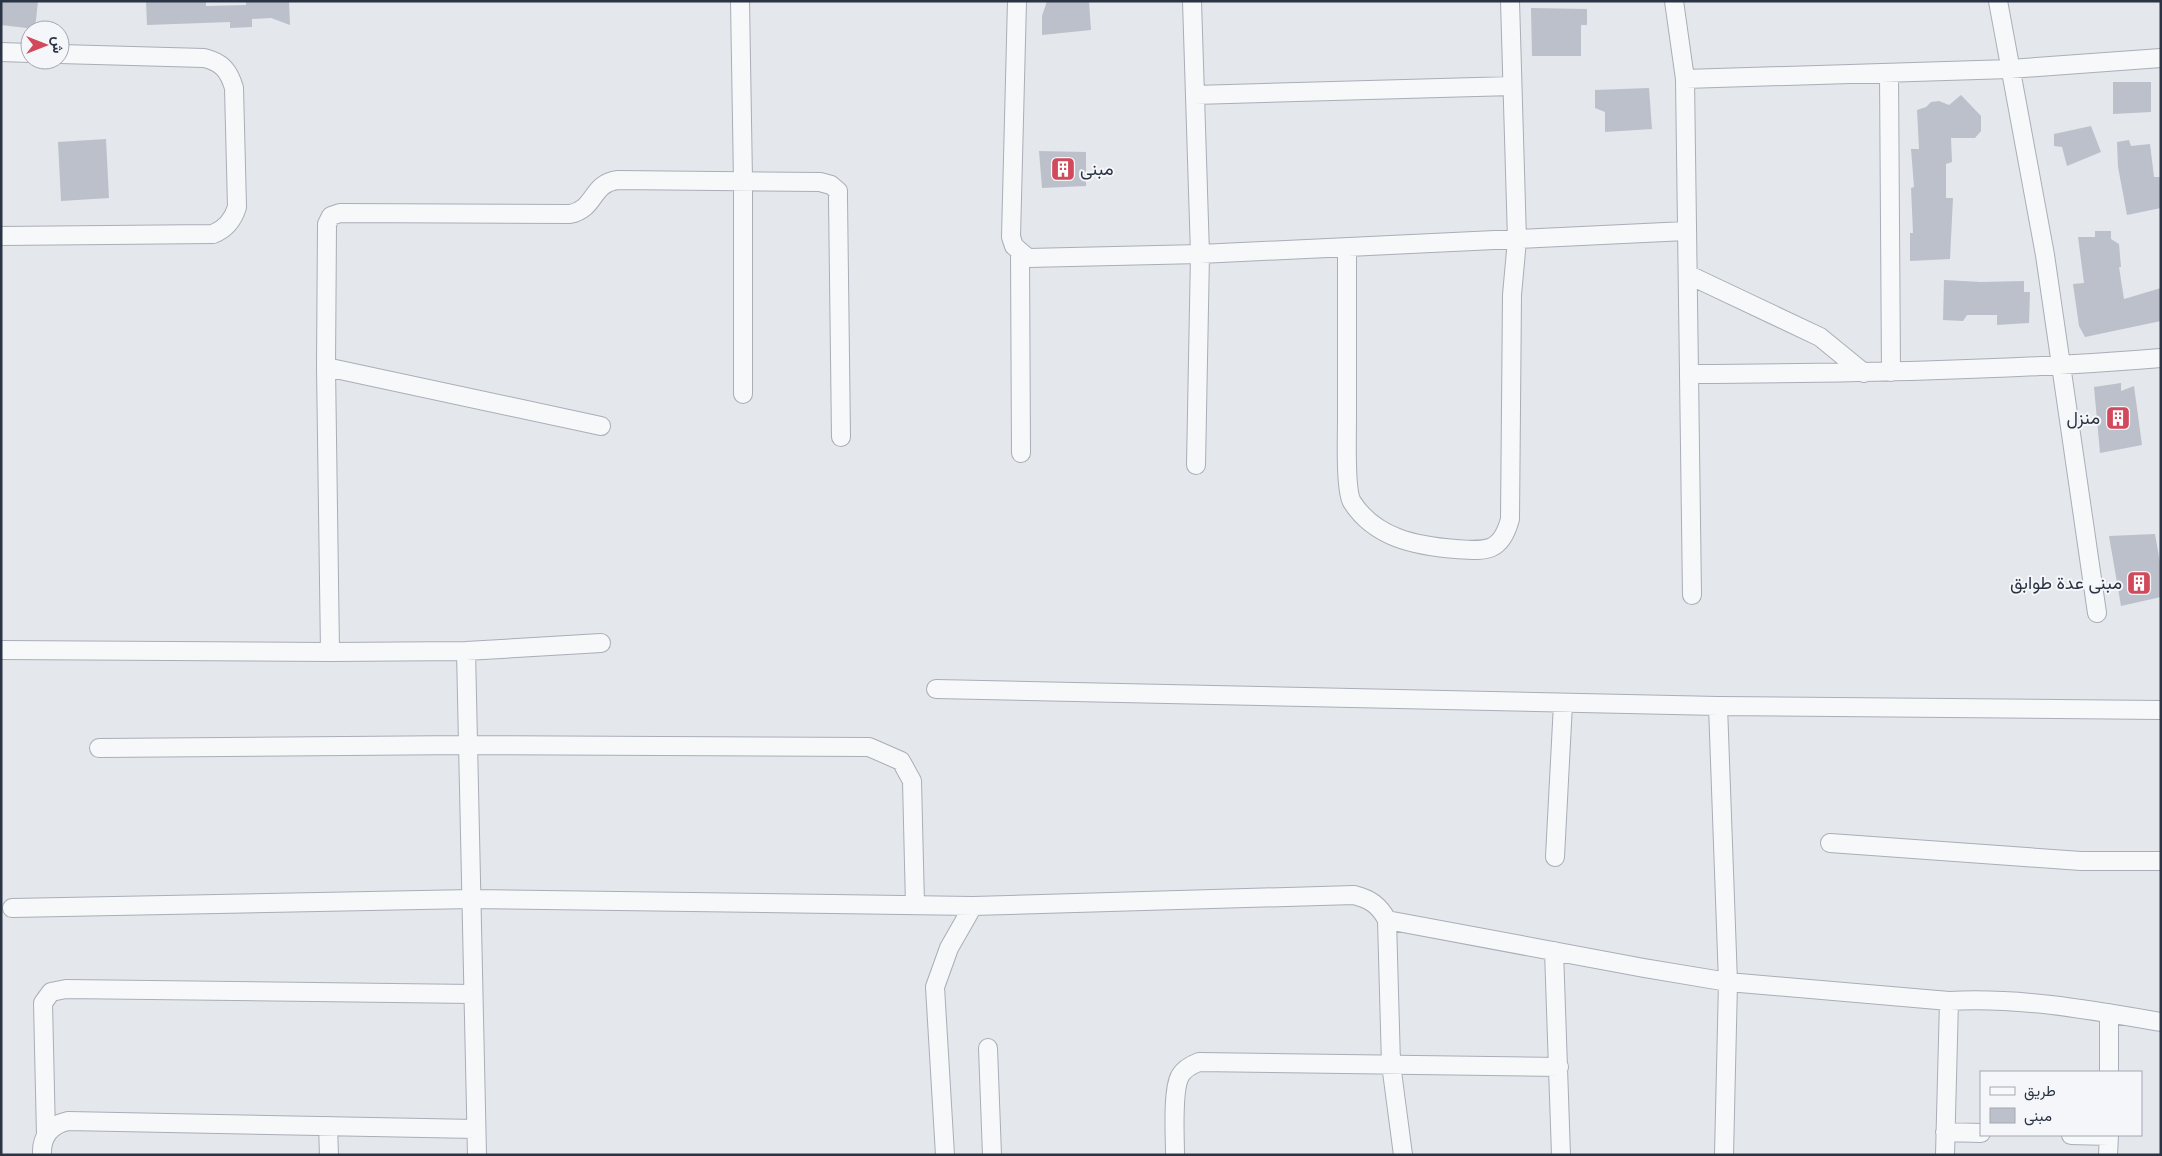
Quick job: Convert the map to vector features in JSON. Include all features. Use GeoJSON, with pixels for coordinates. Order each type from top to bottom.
{"type":"FeatureCollection","features":[{"type":"Feature","properties":{"kind":"street"},"geometry":{"type":"LineString","coordinates":[[740,1],[743,180],[743,394]]}},
{"type":"Feature","properties":{"kind":"street"},"geometry":{"type":"LineString","coordinates":[[1017,1],[1011,237],[1014,246],[1020,253],[1034,260],[1347,248],[1686,231]]}},
{"type":"Feature","properties":{"kind":"street"},"geometry":{"type":"LineString","coordinates":[[1192,1],[1200,254],[1196,465]]}},
{"type":"Feature","properties":{"kind":"street"},"geometry":{"type":"LineString","coordinates":[[1347,248],[1347,464],[1351,500],[1375,528],[1397,538],[1425,546],[1483,551],[1497,546],[1506,535],[1510,519],[1512,296],[1517,240],[1510,1]]}},
{"type":"Feature","properties":{"kind":"street"},"geometry":{"type":"LineString","coordinates":[[1674,1],[1685,79],[1692,594]]}},
{"type":"Feature","properties":{"kind":"street"},"geometry":{"type":"LineString","coordinates":[[1998,1],[2045,255],[2097,613]]}},
{"type":"Feature","properties":{"kind":"street"},"geometry":{"type":"LineString","coordinates":[[1,52],[20,53]]}},
{"type":"Feature","properties":{"kind":"street"},"geometry":{"type":"LineString","coordinates":[[1,236],[213,234],[222,230],[234,216],[237,207],[234,88],[230,73],[213,60],[204,58],[70,54]]}},
{"type":"Feature","properties":{"kind":"street"},"geometry":{"type":"LineString","coordinates":[[1685,79],[2010,69],[2161,58]]}},
{"type":"Feature","properties":{"kind":"street"},"geometry":{"type":"LineString","coordinates":[[1889,73],[1891,372]]}},
{"type":"Feature","properties":{"kind":"street"},"geometry":{"type":"LineString","coordinates":[[1195,95],[1512,86]]}},
{"type":"Feature","properties":{"kind":"street"},"geometry":{"type":"LineString","coordinates":[[330,652],[326,367],[327,224],[331,216],[335,214],[570,214],[583,209],[599,188],[611,180],[743,180],[820,182],[830,185],[838,192],[841,437]]}},
{"type":"Feature","properties":{"kind":"street"},"geometry":{"type":"LineString","coordinates":[[1020,253],[1021,453]]}},
{"type":"Feature","properties":{"kind":"street"},"geometry":{"type":"LineString","coordinates":[[1689,275],[1820,337],[1864,373]]}},
{"type":"Feature","properties":{"kind":"street"},"geometry":{"type":"LineString","coordinates":[[1690,374],[1864,373],[2061,367],[2161,358]]}},
{"type":"Feature","properties":{"kind":"street"},"geometry":{"type":"LineString","coordinates":[[326,367],[601,426]]}},
{"type":"Feature","properties":{"kind":"street"},"geometry":{"type":"LineString","coordinates":[[1,650],[330,652],[466,650],[601,643]]}},
{"type":"Feature","properties":{"kind":"street"},"geometry":{"type":"LineString","coordinates":[[466,650],[476,1155]]}},
{"type":"Feature","properties":{"kind":"street"},"geometry":{"type":"LineString","coordinates":[[936,689],[1563,704],[2161,710]]}},
{"type":"Feature","properties":{"kind":"street"},"geometry":{"type":"LineString","coordinates":[[1555,857],[1563,704]]}},
{"type":"Feature","properties":{"kind":"street"},"geometry":{"type":"LineString","coordinates":[[1718,706],[1728,982],[1724,1155]]}},
{"type":"Feature","properties":{"kind":"street"},"geometry":{"type":"LineString","coordinates":[[99,748],[467,745],[869,747],[901,762],[912,781],[915,905]]}},
{"type":"Feature","properties":{"kind":"street"},"geometry":{"type":"LineString","coordinates":[[1830,843],[2082,861],[2161,861]]}},
{"type":"Feature","properties":{"kind":"street"},"geometry":{"type":"LineString","coordinates":[[12,908],[472,899],[972,906],[1354,895],[1368,898],[1381,908],[1388,920],[1391,1064],[1403,1155]]}},
{"type":"Feature","properties":{"kind":"street"},"geometry":{"type":"LineString","coordinates":[[945,1155],[935,987],[949,948],[972,906]]}},
{"type":"Feature","properties":{"kind":"street"},"geometry":{"type":"LineString","coordinates":[[1388,920],[1728,982],[1949,1001],[1983,999],[2070,1007],[2161,1022]]}},
{"type":"Feature","properties":{"kind":"street"},"geometry":{"type":"LineString","coordinates":[[1554,951],[1562,1155]]}},
{"type":"Feature","properties":{"kind":"street"},"geometry":{"type":"LineString","coordinates":[[42,1155],[46,1135],[43,1002],[50,992],[66,989],[473,994]]}},
{"type":"Feature","properties":{"kind":"street"},"geometry":{"type":"LineString","coordinates":[[1945,1155],[1949,1001]]}},
{"type":"Feature","properties":{"kind":"street"},"geometry":{"type":"LineString","coordinates":[[2109,1013],[2109,1071]]}},
{"type":"Feature","properties":{"kind":"street"},"geometry":{"type":"LineString","coordinates":[[988,1048],[992,1155]]}},
{"type":"Feature","properties":{"kind":"street"},"geometry":{"type":"LineString","coordinates":[[1175,1155],[1176,1086],[1181,1074],[1189,1066],[1199,1062],[1559,1067]]}},
{"type":"Feature","properties":{"kind":"street"},"geometry":{"type":"LineString","coordinates":[[46,1135],[57,1124],[68,1121],[476,1129]]}},
{"type":"Feature","properties":{"kind":"street"},"geometry":{"type":"LineString","coordinates":[[328,1126],[329,1155]]}},
{"type":"Feature","properties":{"kind":"street"},"geometry":{"type":"LineString","coordinates":[[1945,1132],[1980,1132]]}},
{"type":"Feature","properties":{"kind":"street"},"geometry":{"type":"LineString","coordinates":[[2108,1136],[2108,1155]]}},
{"type":"Feature","properties":{"kind":"building"},"geometry":{"type":"Polygon","coordinates":[[[1,1],[38,1],[36,20],[20,20],[20,27],[1,25],[1,1]]]}},
{"type":"Feature","properties":{"kind":"building"},"geometry":{"type":"Polygon","coordinates":[[[146,1],[206,1],[206,6],[246,5],[246,1],[289,1],[290,25],[271,18],[252,19],[252,27],[230,28],[230,22],[147,25],[146,1]]]}},
{"type":"Feature","properties":{"kind":"building"},"geometry":{"type":"Polygon","coordinates":[[[1047,1],[1089,1],[1091,30],[1042,35],[1042,16],[1047,1]]]}},
{"type":"Feature","properties":{"kind":"building"},"geometry":{"type":"Polygon","coordinates":[[[1531,8],[1587,9],[1587,25],[1581,25],[1581,56],[1532,56],[1531,8]]]}},
{"type":"Feature","properties":{"kind":"building"},"geometry":{"type":"Polygon","coordinates":[[[2113,82],[2151,82],[2151,112],[2113,114],[2113,82]]]}},
{"type":"Feature","properties":{"kind":"building"},"geometry":{"type":"Polygon","coordinates":[[[1649,88],[1652,129],[1605,132],[1605,112],[1595,108],[1595,90],[1649,88]]]}},
{"type":"Feature","properties":{"kind":"building"},"geometry":{"type":"Polygon","coordinates":[[[1961,95],[1981,116],[1981,131],[1975,138],[1951,138],[1952,162],[1946,164],[1946,198],[1953,198],[1950,259],[1910,261],[1910,233],[1913,233],[1911,188],[1914,187],[1911,149],[1919,149],[1917,110],[1926,107],[1931,102],[1939,101],[1949,105],[1961,95]]]}},
{"type":"Feature","properties":{"kind":"building"},"geometry":{"type":"Polygon","coordinates":[[[2091,126],[2101,152],[2067,166],[2062,147],[2054,146],[2054,134],[2091,126]]]}},
{"type":"Feature","properties":{"kind":"building"},"geometry":{"type":"Polygon","coordinates":[[[106,139],[109,198],[61,201],[58,142],[106,139]]]}},
{"type":"Feature","properties":{"kind":"building"},"geometry":{"type":"Polygon","coordinates":[[[2129,140],[2131,146],[2150,144],[2154,177],[2161,177],[2161,208],[2127,215],[2118,167],[2117,142],[2129,140]]]}},
{"type":"Feature","properties":{"kind":"building","name":"مبنى"},"geometry":{"type":"Polygon","coordinates":[[[1039,151],[1086,152],[1086,186],[1042,188],[1039,151]]]}},
{"type":"Feature","properties":{"kind":"building"},"geometry":{"type":"Polygon","coordinates":[[[2095,231],[2111,231],[2111,239],[2119,244],[2121,267],[2119,267],[2124,299],[2161,288],[2161,321],[2085,337],[2079,326],[2073,284],[2084,283],[2078,237],[2095,237],[2095,231]]]}},
{"type":"Feature","properties":{"kind":"building"},"geometry":{"type":"Polygon","coordinates":[[[1944,280],[1981,282],[2024,281],[2024,292],[2030,292],[2029,323],[1997,325],[1997,315],[1967,315],[1963,321],[1943,320],[1944,280]]]}},
{"type":"Feature","properties":{"kind":"building","name":"منزل"},"geometry":{"type":"Polygon","coordinates":[[[2121,383],[2121,391],[2134,386],[2142,445],[2100,453],[2094,387],[2121,383]]]}},
{"type":"Feature","properties":{"kind":"building","name":"مبنى عدة طوابق"},"geometry":{"type":"Polygon","coordinates":[[[2155,534],[2161,568],[2161,597],[2121,606],[2109,536],[2155,534]]]}},
{"type":"Feature","properties":{"kind":"place","name":"مبنى"},"geometry":{"type":"Point","coordinates":[1063,169]}},
{"type":"Feature","properties":{"kind":"place","name":"منزل"},"geometry":{"type":"Point","coordinates":[2118,418]}},
{"type":"Feature","properties":{"kind":"place","name":"مبنى عدة طوابق"},"geometry":{"type":"Point","coordinates":[2139,583]}}]}
